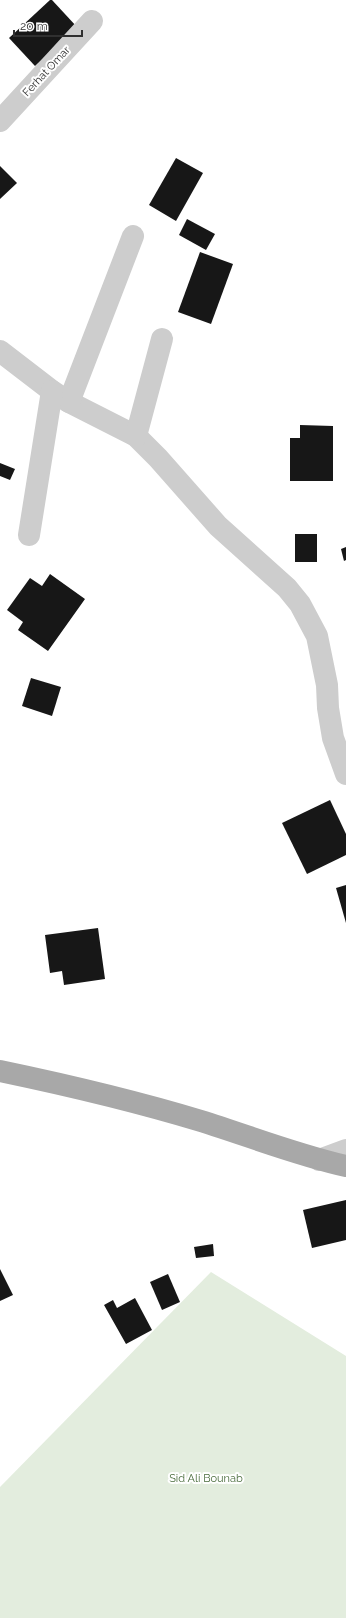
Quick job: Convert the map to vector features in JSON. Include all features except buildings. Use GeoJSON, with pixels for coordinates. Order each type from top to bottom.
{"type":"FeatureCollection","features":[{"type":"Feature","properties":{"kind":"main road"},"geometry":{"type":"LineString","coordinates":[[0,1071],[52,1082],[143,1105],[200,1121],[319,1160],[346,1166]]}},
{"type":"Feature","properties":{"kind":"street","name":"Ferhat Omar"},"geometry":{"type":"LineString","coordinates":[[0,122],[92,21]]}},
{"type":"Feature","properties":{"kind":"street"},"geometry":{"type":"LineString","coordinates":[[29,535],[60,397],[133,236]]}},
{"type":"Feature","properties":{"kind":"street"},"geometry":{"type":"LineString","coordinates":[[136,436],[162,339]]}},
{"type":"Feature","properties":{"kind":"street"},"geometry":{"type":"LineString","coordinates":[[0,351],[60,397],[136,436],[158,458],[218,526],[287,588],[300,604],[317,636],[327,684],[328,708],[333,738],[346,774]]}},
{"type":"Feature","properties":{"kind":"street"},"geometry":{"type":"LineString","coordinates":[[319,1160],[346,1150]]}},
{"type":"Feature","properties":{"kind":"green space","name":"Sid Ali Bounab"},"geometry":{"type":"Polygon","coordinates":[[[211,1272],[346,1356],[346,1618],[0,1618],[0,1487],[211,1272]]]}}]}
